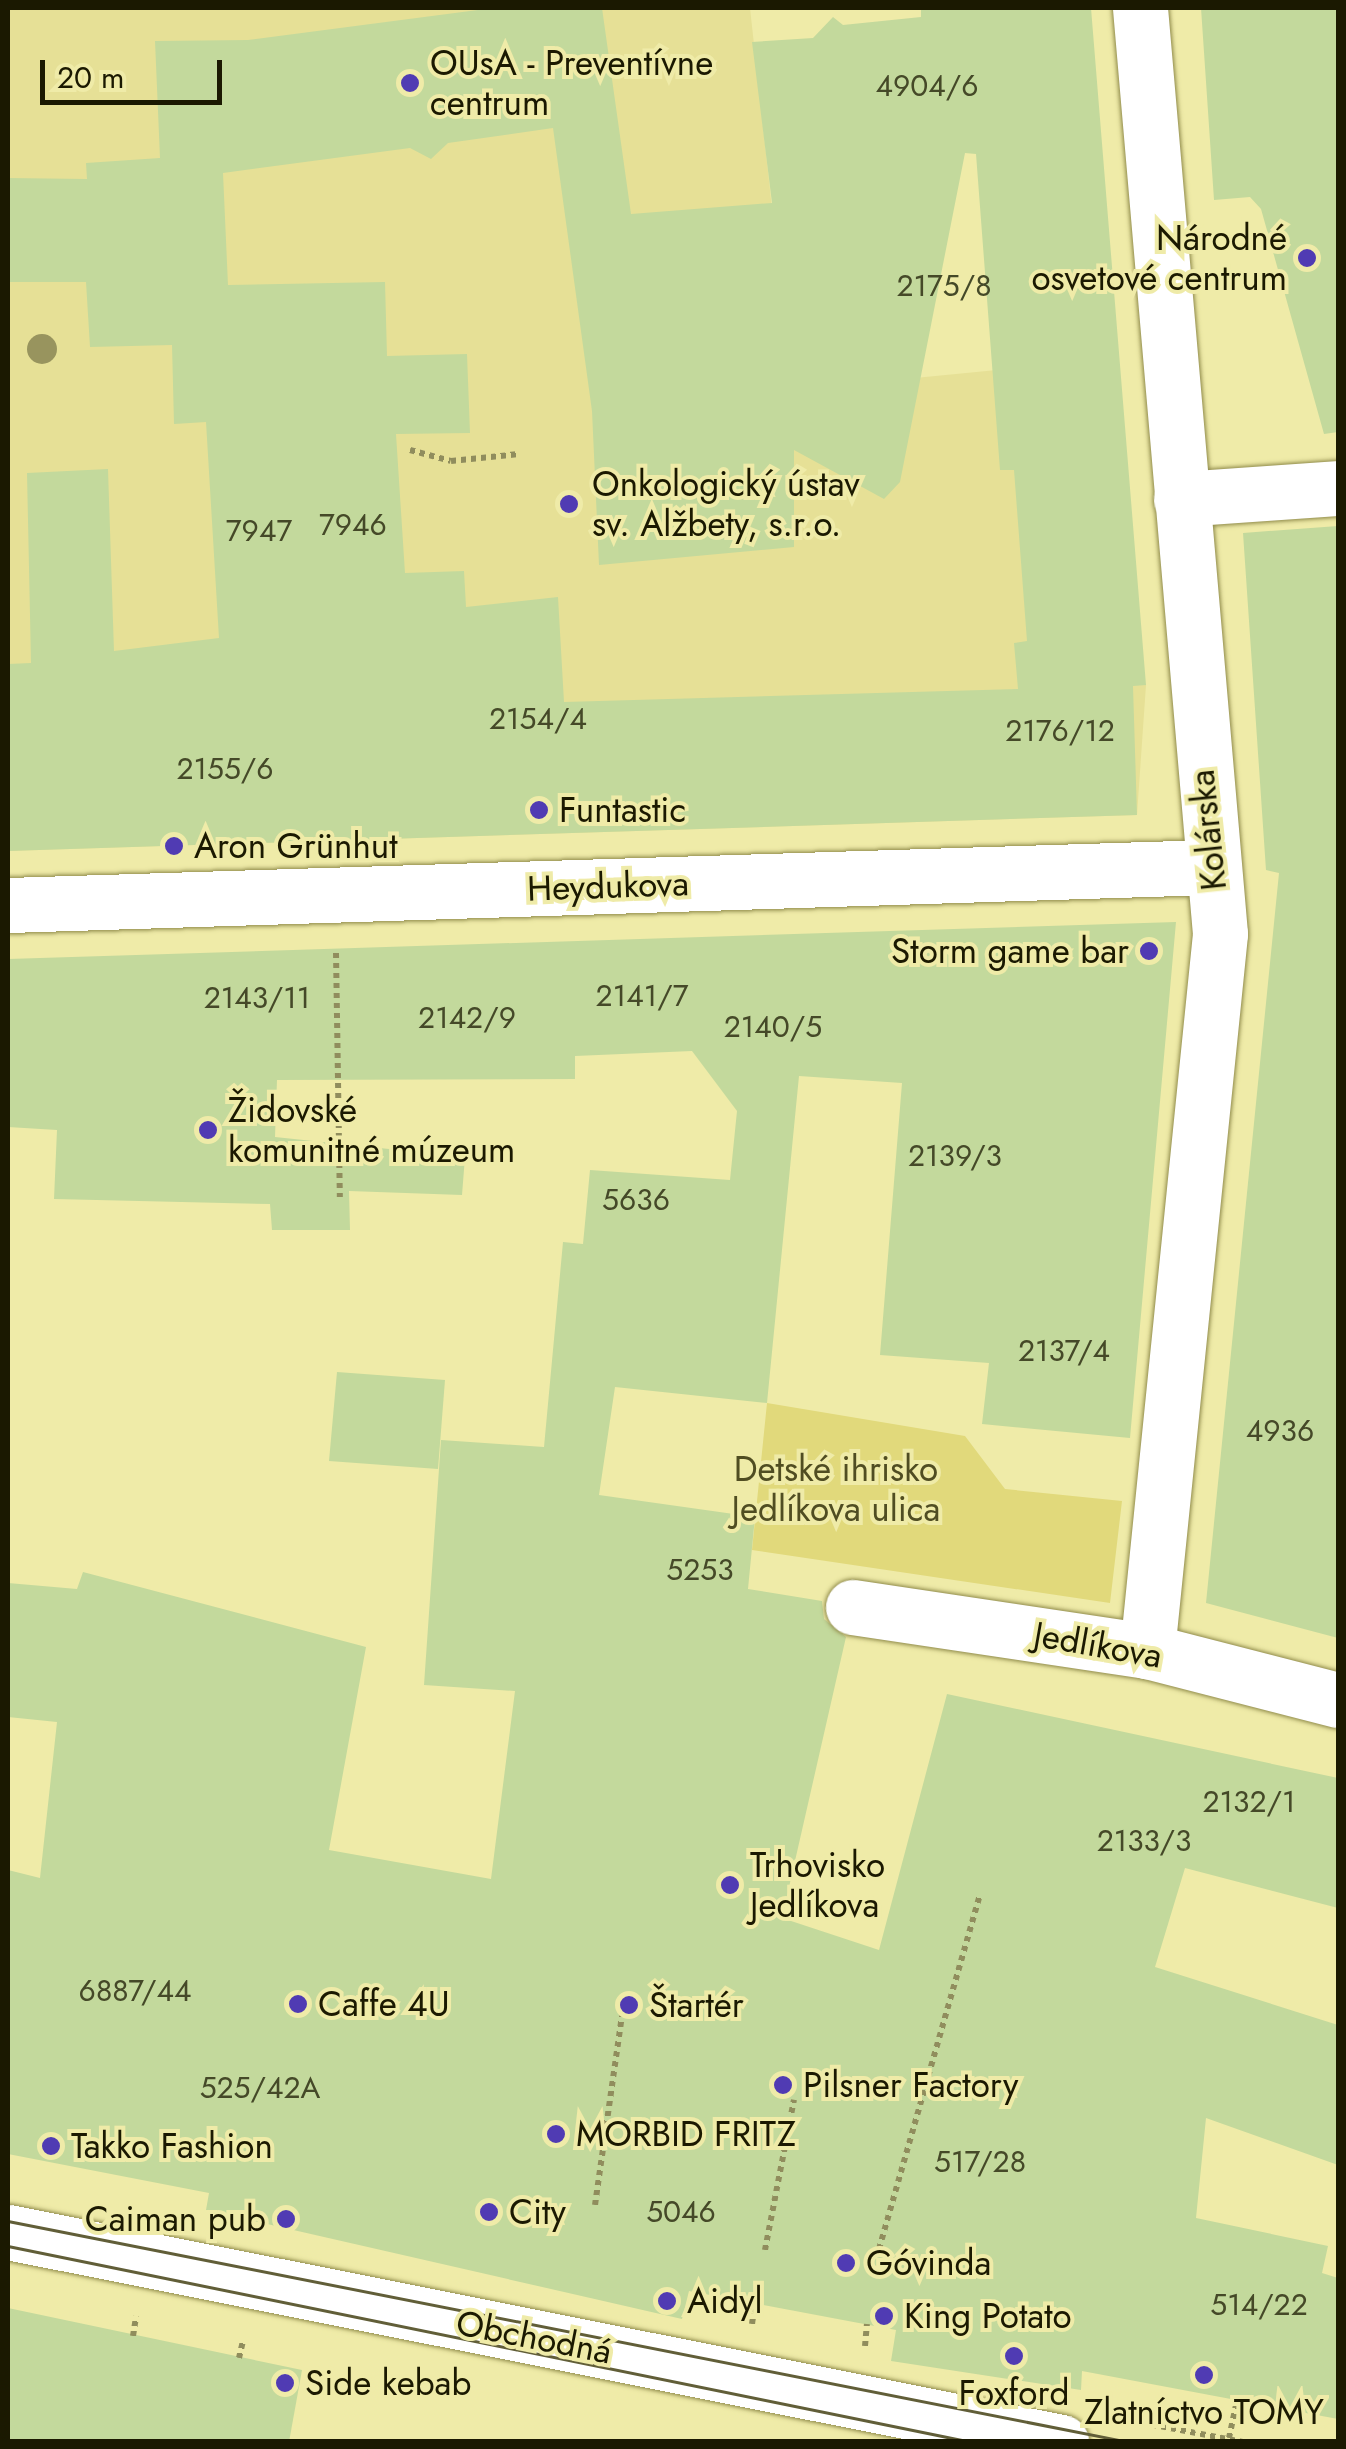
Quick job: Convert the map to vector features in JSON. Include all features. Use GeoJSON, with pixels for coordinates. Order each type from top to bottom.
{"type":"FeatureCollection","features":[{"type":"Feature","properties":{"kind":"street","name":"Kolárska"},"geometry":{"type":"LineString","coordinates":[[1140,8],[1208,867],[1220,934],[1148,1650]]}},
{"type":"Feature","properties":{"kind":"street"},"geometry":{"type":"LineString","coordinates":[[1181,499],[1338,488]]}},
{"type":"Feature","properties":{"kind":"street","name":"Heydukova"},"geometry":{"type":"LineString","coordinates":[[8,905],[1208,867]]}},
{"type":"Feature","properties":{"kind":"street","name":"Jedlíkova"},"geometry":{"type":"LineString","coordinates":[[853,1607],[1148,1650],[1338,1700]]}},
{"type":"Feature","properties":{"kind":"street","name":"Obchodná"},"geometry":{"type":"LineString","coordinates":[[8,2232],[1061,2442]]}},
{"type":"Feature","properties":{"kind":"path"},"geometry":{"type":"LineString","coordinates":[[410,450],[451,461],[518,454]]}},
{"type":"Feature","properties":{"kind":"path"},"geometry":{"type":"LineString","coordinates":[[334,938],[340,1196]]}},
{"type":"Feature","properties":{"kind":"path"},"geometry":{"type":"LineString","coordinates":[[879,2250],[980,1894]]}},
{"type":"Feature","properties":{"kind":"path"},"geometry":{"type":"LineString","coordinates":[[595,2205],[622,2016]]}},
{"type":"Feature","properties":{"kind":"path"},"geometry":{"type":"LineString","coordinates":[[765,2250],[794,2100]]}},
{"type":"Feature","properties":{"kind":"path"},"geometry":{"type":"LineString","coordinates":[[1229,2438],[1237,2399]]}},
{"type":"Feature","properties":{"kind":"shaded area","name":"Onkologický ústav sv. Alžbety, s.r.o."},"geometry":{"type":"Polygon","coordinates":[[[8,8],[750,8],[792,390],[1007,369],[1146,685],[1137,815],[8,851],[8,8]]]}},
{"type":"Feature","properties":{"kind":"green space","name":"Detské ihrisko Jedlíkova ulica"},"geometry":{"type":"Polygon","coordinates":[[[767,1403],[965,1436],[1005,1489],[1122,1501],[1110,1603],[752,1550],[767,1403]]]}},
{"type":"Feature","properties":{"kind":"building","name":"Onkologický ústav sv. Alžbety, s.r.o."},"geometry":{"type":"Polygon","coordinates":[[[493,8],[602,8],[631,214],[772,203],[752,42],[813,38],[833,17],[843,25],[921,17],[921,8],[1091,8],[1146,685],[1133,686],[1137,815],[8,851],[8,664],[31,663],[27,473],[108,469],[114,651],[219,638],[206,422],[174,424],[172,345],[90,347],[86,282],[8,282],[8,178],[87,179],[86,163],[160,158],[155,41],[248,40],[493,8]],[[553,128],[448,143],[431,159],[410,148],[223,173],[228,285],[385,282],[387,356],[467,354],[470,433],[396,434],[405,573],[464,571],[466,607],[558,597],[564,702],[1018,689],[1014,643],[1027,641],[1014,470],[1000,470],[976,154],[965,153],[900,482],[884,499],[794,450],[794,547],[599,565],[592,411],[553,128]]]}},
{"type":"Feature","properties":{"kind":"building","name":"Národné osvetové centrum"},"geometry":{"type":"Polygon","coordinates":[[[1201,8],[1338,8],[1338,432],[1324,434],[1261,209],[1250,197],[1214,200],[1201,8]]]}},
{"type":"Feature","properties":{"kind":"building"},"geometry":{"type":"Polygon","coordinates":[[[1338,526],[1338,1638],[1206,1603],[1279,873],[1266,870],[1243,533],[1338,526]]]}},
{"type":"Feature","properties":{"kind":"building"},"geometry":{"type":"Polygon","coordinates":[[[1176,922],[1130,1438],[982,1424],[989,1363],[880,1355],[902,1083],[799,1076],[767,1403],[615,1387],[599,1495],[755,1517],[748,1589],[822,1601],[824,1619],[846,1637],[782,1918],[879,1950],[947,1694],[1338,1778],[1338,1908],[1185,1868],[1155,1967],[1338,2025],[1338,2165],[1206,2118],[1196,2218],[1328,2246],[1322,2273],[1338,2278],[1338,2419],[1082,2371],[1081,2390],[891,2361],[896,2330],[689,2291],[682,2319],[206,2210],[209,2193],[8,2154],[8,1870],[40,1878],[57,1722],[8,1717],[8,1583],[77,1589],[83,1572],[366,1647],[329,1850],[491,1879],[515,1691],[424,1685],[441,1440],[544,1447],[563,1242],[583,1244],[590,1170],[730,1180],[737,1111],[692,1051],[575,1056],[575,1079],[277,1080],[275,1137],[465,1157],[462,1195],[349,1191],[350,1230],[272,1230],[270,1204],[54,1199],[57,1130],[8,1127],[8,959],[1176,922]]]}},
{"type":"Feature","properties":{"kind":"building"},"geometry":{"type":"Polygon","coordinates":[[[337,1372],[445,1380],[438,1469],[329,1461],[337,1372]]]}},
{"type":"Feature","properties":{"kind":"building"},"geometry":{"type":"Polygon","coordinates":[[[8,2308],[302,2370],[289,2442],[8,2442],[8,2308]]]}},
{"type":"Feature","properties":{"kind":"tram line"},"geometry":{"type":"LineString","coordinates":[[8,2221],[1129,2442]]}},
{"type":"Feature","properties":{"kind":"tram line"},"geometry":{"type":"LineString","coordinates":[[8,2246],[971,2442]]}},
{"type":"Feature","properties":{"kind":"place","name":"OUsA - Preventívne centrum"},"geometry":{"type":"Point","coordinates":[410,83]}},
{"type":"Feature","properties":{"kind":"place","name":"Národné osvetové centrum"},"geometry":{"type":"Point","coordinates":[1307,258]}},
{"type":"Feature","properties":{"kind":"place","name":"Onkologický ústav sv. Alžbety, s.r.o."},"geometry":{"type":"Point","coordinates":[569,504]}},
{"type":"Feature","properties":{"kind":"place","name":"Funtastic"},"geometry":{"type":"Point","coordinates":[539,810]}},
{"type":"Feature","properties":{"kind":"place","name":"Aron Grünhut"},"geometry":{"type":"Point","coordinates":[174,846]}},
{"type":"Feature","properties":{"kind":"place","name":"Storm game bar"},"geometry":{"type":"Point","coordinates":[1149,951]}},
{"type":"Feature","properties":{"kind":"place","name":"Židovské komunitné múzeum"},"geometry":{"type":"Point","coordinates":[208,1130]}},
{"type":"Feature","properties":{"kind":"place","name":"Trhovisko Jedlíkova"},"geometry":{"type":"Point","coordinates":[730,1885]}},
{"type":"Feature","properties":{"kind":"place","name":"Caffe 4U"},"geometry":{"type":"Point","coordinates":[298,2004]}},
{"type":"Feature","properties":{"kind":"place","name":"Štartér"},"geometry":{"type":"Point","coordinates":[629,2005]}},
{"type":"Feature","properties":{"kind":"place","name":"Pilsner Factory"},"geometry":{"type":"Point","coordinates":[783,2085]}},
{"type":"Feature","properties":{"kind":"place","name":"MORBID FRITZ"},"geometry":{"type":"Point","coordinates":[556,2134]}},
{"type":"Feature","properties":{"kind":"place","name":"Takko Fashion"},"geometry":{"type":"Point","coordinates":[51,2146]}},
{"type":"Feature","properties":{"kind":"place","name":"City"},"geometry":{"type":"Point","coordinates":[489,2212]}},
{"type":"Feature","properties":{"kind":"place","name":"Caiman pub"},"geometry":{"type":"Point","coordinates":[286,2219]}},
{"type":"Feature","properties":{"kind":"place","name":"Góvinda"},"geometry":{"type":"Point","coordinates":[846,2263]}},
{"type":"Feature","properties":{"kind":"place","name":"Aidyl"},"geometry":{"type":"Point","coordinates":[667,2301]}},
{"type":"Feature","properties":{"kind":"place","name":"King Potato"},"geometry":{"type":"Point","coordinates":[884,2316]}},
{"type":"Feature","properties":{"kind":"place","name":"Foxford"},"geometry":{"type":"Point","coordinates":[1014,2356]}},
{"type":"Feature","properties":{"kind":"place","name":"Zlatníctvo TOMY"},"geometry":{"type":"Point","coordinates":[1204,2375]}},
{"type":"Feature","properties":{"kind":"place","name":"Side kebab"},"geometry":{"type":"Point","coordinates":[285,2383]}}]}
